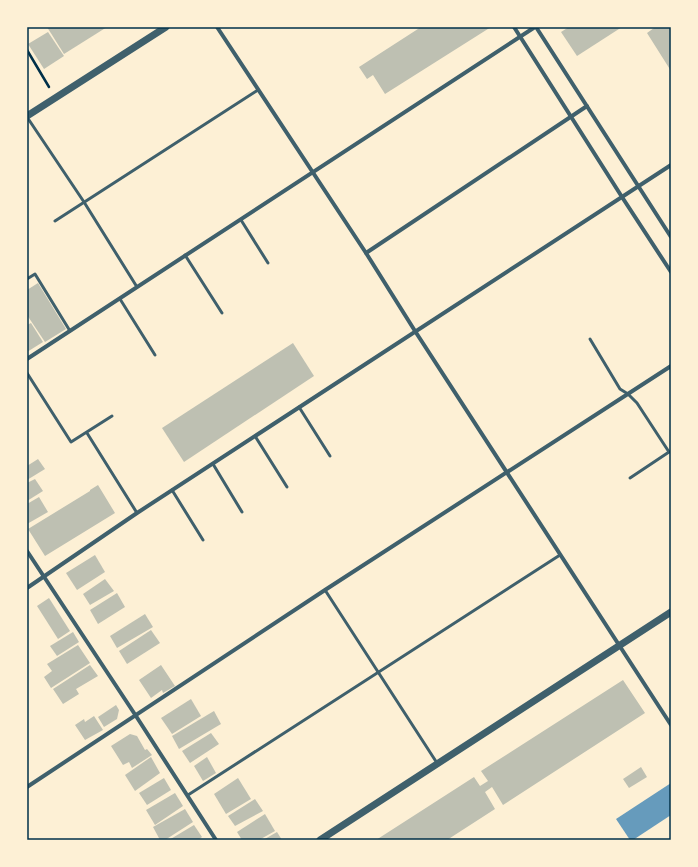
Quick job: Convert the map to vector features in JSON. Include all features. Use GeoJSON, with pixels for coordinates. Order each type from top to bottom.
{"type":"FeatureCollection","features":[{"type":"Feature","properties":{"kind":"street"},"geometry":{"type":"LineString","coordinates":[[27,117],[166,27]]}},
{"type":"Feature","properties":{"kind":"street"},"geometry":{"type":"LineString","coordinates":[[217,27],[366,253],[671,725]]}},
{"type":"Feature","properties":{"kind":"street"},"geometry":{"type":"LineString","coordinates":[[514,27],[671,272]]}},
{"type":"Feature","properties":{"kind":"street"},"geometry":{"type":"LineString","coordinates":[[27,359],[536,27],[671,237]]}},
{"type":"Feature","properties":{"kind":"street"},"geometry":{"type":"LineString","coordinates":[[366,253],[587,106]]}},
{"type":"Feature","properties":{"kind":"street"},"geometry":{"type":"LineString","coordinates":[[27,588],[172,490],[671,165]]}},
{"type":"Feature","properties":{"kind":"street"},"geometry":{"type":"LineString","coordinates":[[27,786],[136,716],[325,590],[671,366]]}},
{"type":"Feature","properties":{"kind":"street"},"geometry":{"type":"LineString","coordinates":[[27,551],[216,840]]}},
{"type":"Feature","properties":{"kind":"street"},"geometry":{"type":"LineString","coordinates":[[320,840],[671,612]]}},
{"type":"Feature","properties":{"kind":"lane"},"geometry":{"type":"LineString","coordinates":[[55,221],[258,90]]}},
{"type":"Feature","properties":{"kind":"lane"},"geometry":{"type":"LineString","coordinates":[[27,117],[84,202],[137,287]]}},
{"type":"Feature","properties":{"kind":"lane"},"geometry":{"type":"LineString","coordinates":[[241,220],[268,263]]}},
{"type":"Feature","properties":{"kind":"lane"},"geometry":{"type":"LineString","coordinates":[[186,255],[222,313]]}},
{"type":"Feature","properties":{"kind":"lane"},"geometry":{"type":"LineString","coordinates":[[27,279],[35,274],[70,331]]}},
{"type":"Feature","properties":{"kind":"lane"},"geometry":{"type":"LineString","coordinates":[[120,299],[155,355]]}},
{"type":"Feature","properties":{"kind":"lane"},"geometry":{"type":"LineString","coordinates":[[590,339],[620,388],[637,403],[669,452],[630,478]]}},
{"type":"Feature","properties":{"kind":"lane"},"geometry":{"type":"LineString","coordinates":[[27,373],[71,442],[112,416]]}},
{"type":"Feature","properties":{"kind":"lane"},"geometry":{"type":"LineString","coordinates":[[299,407],[330,456]]}},
{"type":"Feature","properties":{"kind":"lane"},"geometry":{"type":"LineString","coordinates":[[86,433],[137,513]]}},
{"type":"Feature","properties":{"kind":"lane"},"geometry":{"type":"LineString","coordinates":[[255,436],[287,487]]}},
{"type":"Feature","properties":{"kind":"lane"},"geometry":{"type":"LineString","coordinates":[[213,464],[242,512]]}},
{"type":"Feature","properties":{"kind":"lane"},"geometry":{"type":"LineString","coordinates":[[172,490],[203,540]]}},
{"type":"Feature","properties":{"kind":"lane"},"geometry":{"type":"LineString","coordinates":[[188,795],[560,554]]}},
{"type":"Feature","properties":{"kind":"lane"},"geometry":{"type":"LineString","coordinates":[[325,590],[437,763]]}},
{"type":"Feature","properties":{"kind":"path"},"geometry":{"type":"LineString","coordinates":[[27,50],[56,97]]}},
{"type":"Feature","properties":{"kind":"water"},"geometry":{"type":"Polygon","coordinates":[[[671,783],[671,815],[633,840],[630,840],[616,819],[671,783]]]}},
{"type":"Feature","properties":{"kind":"building"},"geometry":{"type":"Polygon","coordinates":[[[47,27],[107,27],[64,54],[47,27]]]}},
{"type":"Feature","properties":{"kind":"building"},"geometry":{"type":"Polygon","coordinates":[[[421,27],[491,27],[385,94],[373,75],[367,79],[359,67],[421,27]]]}},
{"type":"Feature","properties":{"kind":"building"},"geometry":{"type":"Polygon","coordinates":[[[569,27],[622,27],[577,56],[561,32],[569,27]]]}},
{"type":"Feature","properties":{"kind":"building"},"geometry":{"type":"Polygon","coordinates":[[[654,27],[671,27],[671,71],[647,33],[654,27]]]}},
{"type":"Feature","properties":{"kind":"building"},"geometry":{"type":"Polygon","coordinates":[[[48,32],[64,56],[44,69],[28,44],[48,32]]]}},
{"type":"Feature","properties":{"kind":"building"},"geometry":{"type":"Polygon","coordinates":[[[38,283],[66,329],[45,342],[27,315],[27,290],[38,283]]]}},
{"type":"Feature","properties":{"kind":"building"},"geometry":{"type":"Polygon","coordinates":[[[31,323],[43,342],[27,352],[27,325],[31,323]]]}},
{"type":"Feature","properties":{"kind":"building"},"geometry":{"type":"Polygon","coordinates":[[[293,343],[314,376],[184,462],[162,428],[293,343]]]}},
{"type":"Feature","properties":{"kind":"building"},"geometry":{"type":"Polygon","coordinates":[[[38,459],[45,469],[27,480],[27,466],[38,459]]]}},
{"type":"Feature","properties":{"kind":"building"},"geometry":{"type":"Polygon","coordinates":[[[35,479],[43,491],[27,501],[27,483],[35,479]]]}},
{"type":"Feature","properties":{"kind":"building"},"geometry":{"type":"Polygon","coordinates":[[[98,485],[115,513],[45,556],[28,529],[98,485]]]}},
{"type":"Feature","properties":{"kind":"building"},"geometry":{"type":"Polygon","coordinates":[[[39,497],[48,512],[27,524],[27,504],[39,497]]]}},
{"type":"Feature","properties":{"kind":"building"},"geometry":{"type":"Polygon","coordinates":[[[95,555],[105,572],[77,590],[66,573],[95,555]]]}},
{"type":"Feature","properties":{"kind":"building"},"geometry":{"type":"Polygon","coordinates":[[[105,579],[114,591],[90,605],[83,594],[105,579]]]}},
{"type":"Feature","properties":{"kind":"building"},"geometry":{"type":"Polygon","coordinates":[[[117,593],[125,607],[98,624],[90,610],[117,593]]]}},
{"type":"Feature","properties":{"kind":"building"},"geometry":{"type":"Polygon","coordinates":[[[49,598],[70,631],[58,639],[37,606],[49,598]]]}},
{"type":"Feature","properties":{"kind":"building"},"geometry":{"type":"Polygon","coordinates":[[[145,614],[153,627],[117,648],[110,636],[145,614]]]}},
{"type":"Feature","properties":{"kind":"building"},"geometry":{"type":"Polygon","coordinates":[[[151,630],[160,643],[127,664],[119,651],[151,630]]]}},
{"type":"Feature","properties":{"kind":"building"},"geometry":{"type":"Polygon","coordinates":[[[73,632],[79,642],[57,656],[50,646],[73,632]]]}},
{"type":"Feature","properties":{"kind":"building"},"geometry":{"type":"Polygon","coordinates":[[[78,645],[90,663],[51,688],[44,677],[52,671],[47,664],[78,645]]]}},
{"type":"Feature","properties":{"kind":"building"},"geometry":{"type":"Polygon","coordinates":[[[90,665],[98,676],[76,689],[79,694],[63,704],[53,689],[90,665]]]}},
{"type":"Feature","properties":{"kind":"building"},"geometry":{"type":"Polygon","coordinates":[[[161,665],[175,686],[163,693],[162,690],[151,698],[139,680],[161,665]]]}},
{"type":"Feature","properties":{"kind":"building"},"geometry":{"type":"Polygon","coordinates":[[[623,680],[645,713],[503,805],[492,787],[485,792],[495,809],[447,840],[376,840],[474,777],[480,786],[488,781],[481,771],[623,680]]]}},
{"type":"Feature","properties":{"kind":"building"},"geometry":{"type":"Polygon","coordinates":[[[191,699],[201,716],[172,734],[161,718],[191,699]]]}},
{"type":"Feature","properties":{"kind":"building"},"geometry":{"type":"Polygon","coordinates":[[[116,705],[119,710],[117,719],[104,727],[98,717],[116,705]]]}},
{"type":"Feature","properties":{"kind":"building"},"geometry":{"type":"Polygon","coordinates":[[[214,711],[221,724],[179,749],[172,736],[214,711]]]}},
{"type":"Feature","properties":{"kind":"building"},"geometry":{"type":"Polygon","coordinates":[[[94,716],[103,730],[85,740],[75,725],[84,719],[85,722],[94,716]]]}},
{"type":"Feature","properties":{"kind":"building"},"geometry":{"type":"Polygon","coordinates":[[[211,733],[219,744],[190,763],[182,751],[211,733]]]}},
{"type":"Feature","properties":{"kind":"building"},"geometry":{"type":"Polygon","coordinates":[[[130,734],[137,736],[145,750],[147,749],[152,755],[132,768],[129,762],[123,765],[111,746],[130,734]]]}},
{"type":"Feature","properties":{"kind":"building"},"geometry":{"type":"Polygon","coordinates":[[[151,757],[160,773],[135,791],[125,775],[151,757]]]}},
{"type":"Feature","properties":{"kind":"building"},"geometry":{"type":"Polygon","coordinates":[[[207,757],[216,773],[203,781],[194,766],[207,757]]]}},
{"type":"Feature","properties":{"kind":"building"},"geometry":{"type":"Polygon","coordinates":[[[641,767],[647,777],[629,788],[623,779],[641,767]]]}},
{"type":"Feature","properties":{"kind":"building"},"geometry":{"type":"Polygon","coordinates":[[[164,778],[171,790],[147,805],[139,793],[164,778]]]}},
{"type":"Feature","properties":{"kind":"building"},"geometry":{"type":"Polygon","coordinates":[[[238,778],[251,799],[226,814],[214,794],[238,778]]]}},
{"type":"Feature","properties":{"kind":"building"},"geometry":{"type":"Polygon","coordinates":[[[175,793],[183,806],[155,825],[146,810],[175,793]]]}},
{"type":"Feature","properties":{"kind":"building"},"geometry":{"type":"Polygon","coordinates":[[[255,799],[263,811],[235,826],[228,816],[255,799]]]}},
{"type":"Feature","properties":{"kind":"building"},"geometry":{"type":"Polygon","coordinates":[[[185,809],[193,822],[165,840],[160,840],[153,827],[185,809]]]}},
{"type":"Feature","properties":{"kind":"building"},"geometry":{"type":"Polygon","coordinates":[[[265,814],[275,831],[259,840],[242,840],[237,832],[265,814]]]}},
{"type":"Feature","properties":{"kind":"building"},"geometry":{"type":"Polygon","coordinates":[[[194,825],[202,837],[198,840],[169,840],[194,825]]]}},
{"type":"Feature","properties":{"kind":"building"},"geometry":{"type":"Polygon","coordinates":[[[277,832],[282,840],[263,840],[277,832]]]}}]}
